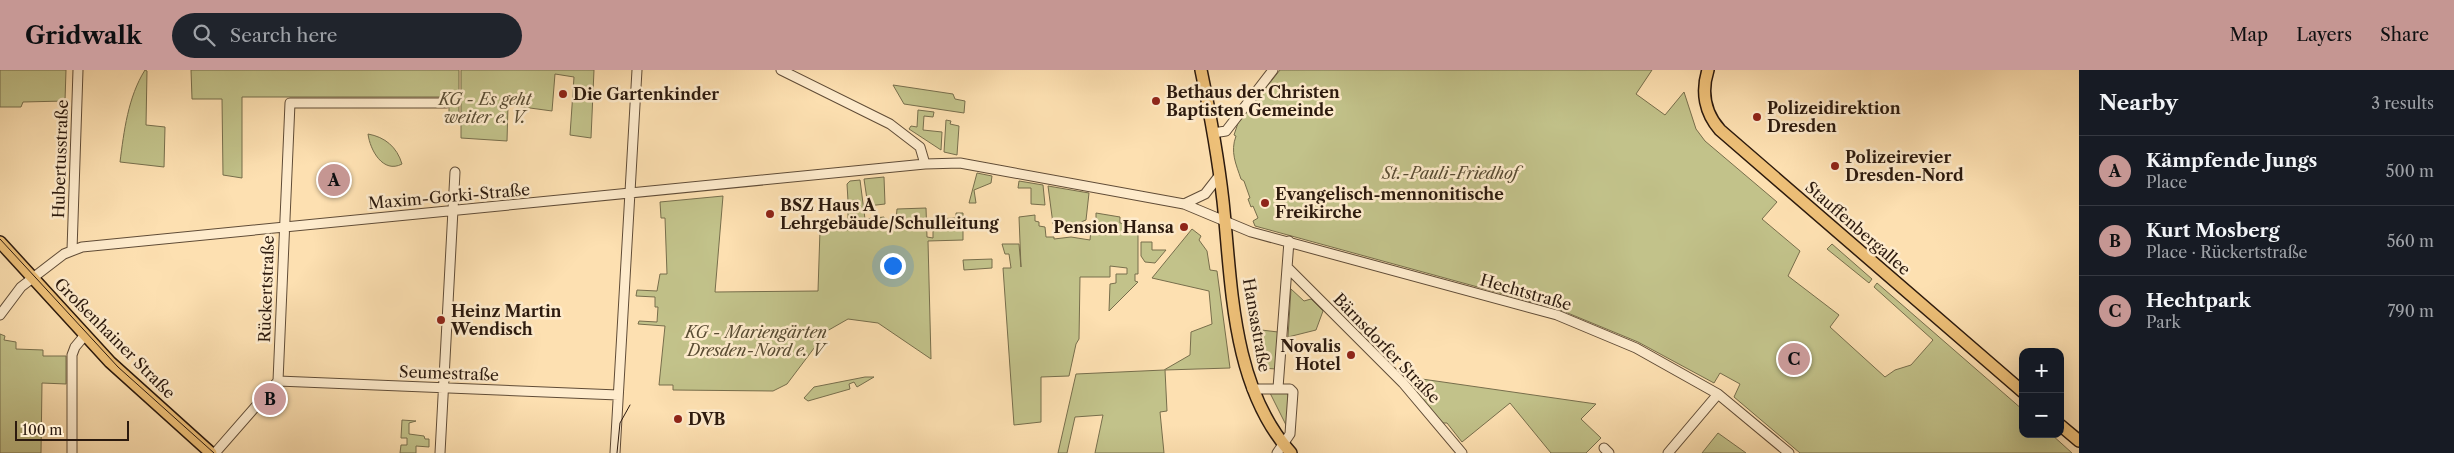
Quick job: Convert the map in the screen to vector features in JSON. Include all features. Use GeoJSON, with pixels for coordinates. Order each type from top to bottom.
{"type":"FeatureCollection","features":[{"type":"Feature","properties":{"kind":"main road","name":"Hansastraße"},"geometry":{"type":"LineString","coordinates":[[1201,70],[1213,133],[1239,337],[1252,389],[1272,427],[1280,448],[1292,453]]}},
{"type":"Feature","properties":{"kind":"main road","name":"Stauffenbergallee"},"geometry":{"type":"LineString","coordinates":[[1708,70],[1704,95],[1707,110],[1713,122],[1720,130],[2019,389]]}},
{"type":"Feature","properties":{"kind":"main road","name":"Großenhainer Straße"},"geometry":{"type":"LineString","coordinates":[[0,242],[128,379],[211,453]]}},
{"type":"Feature","properties":{"kind":"main road"},"geometry":{"type":"LineString","coordinates":[[2064,428],[2079,441]]}},
{"type":"Feature","properties":{"kind":"street","name":"Hubertusstraße"},"geometry":{"type":"LineString","coordinates":[[72,250],[78,70]]}},
{"type":"Feature","properties":{"kind":"street"},"geometry":{"type":"LineString","coordinates":[[615,453],[637,70]]}},
{"type":"Feature","properties":{"kind":"street"},"geometry":{"type":"LineString","coordinates":[[781,70],[890,124],[920,147],[925,164]]}},
{"type":"Feature","properties":{"kind":"street"},"geometry":{"type":"LineString","coordinates":[[1213,133],[1226,131],[1273,70]]}},
{"type":"Feature","properties":{"kind":"street","name":"Rückertstraße"},"geometry":{"type":"LineString","coordinates":[[278,381],[290,103],[446,103]]}},
{"type":"Feature","properties":{"kind":"street","name":"Maxim-Gorki-Straße"},"geometry":{"type":"LineString","coordinates":[[72,250],[284,227],[925,164],[960,163],[1184,204]]}},
{"type":"Feature","properties":{"kind":"street"},"geometry":{"type":"LineString","coordinates":[[440,453],[455,172]]}},
{"type":"Feature","properties":{"kind":"street"},"geometry":{"type":"LineString","coordinates":[[1184,204],[1201,196],[1219,176]]}},
{"type":"Feature","properties":{"kind":"street"},"geometry":{"type":"LineString","coordinates":[[1184,204],[1224,222]]}},
{"type":"Feature","properties":{"kind":"street","name":"Hechtstraße"},"geometry":{"type":"LineString","coordinates":[[1224,222],[1251,232],[1557,315],[1636,348],[1718,394],[1789,453]]}},
{"type":"Feature","properties":{"kind":"street"},"geometry":{"type":"LineString","coordinates":[[1278,388],[1289,241]]}},
{"type":"Feature","properties":{"kind":"street"},"geometry":{"type":"LineString","coordinates":[[0,315],[22,287],[72,250]]}},
{"type":"Feature","properties":{"kind":"street","name":"Bärnsdorfer Straße"},"geometry":{"type":"LineString","coordinates":[[1287,267],[1403,383],[1462,453]]}},
{"type":"Feature","properties":{"kind":"street"},"geometry":{"type":"LineString","coordinates":[[72,453],[72,355],[75,347],[85,335]]}},
{"type":"Feature","properties":{"kind":"street"},"geometry":{"type":"LineString","coordinates":[[215,453],[278,381]]}},
{"type":"Feature","properties":{"kind":"street","name":"Seumestraße"},"geometry":{"type":"LineString","coordinates":[[278,381],[618,395]]}},
{"type":"Feature","properties":{"kind":"street"},"geometry":{"type":"LineString","coordinates":[[1252,389],[1278,388],[1290,389],[1294,392],[1291,429],[1280,448]]}},
{"type":"Feature","properties":{"kind":"street"},"geometry":{"type":"LineString","coordinates":[[1668,453],[1718,394]]}},
{"type":"Feature","properties":{"kind":"green space"},"geometry":{"type":"Polygon","coordinates":[[[0,70],[66,70],[65,101],[23,102],[21,107],[0,107],[0,70]]]}},
{"type":"Feature","properties":{"kind":"green space"},"geometry":{"type":"Polygon","coordinates":[[[145,70],[147,71],[146,125],[165,127],[164,167],[120,162],[125,126],[134,91],[145,70]]]}},
{"type":"Feature","properties":{"kind":"green space"},"geometry":{"type":"Polygon","coordinates":[[[191,70],[459,70],[459,121],[449,117],[449,97],[242,97],[242,178],[223,175],[222,99],[192,99],[191,70]]]}},
{"type":"Feature","properties":{"kind":"green space","name":"KG - Es geht weiter e. V."},"geometry":{"type":"Polygon","coordinates":[[[461,70],[594,70],[591,138],[570,135],[574,77],[555,74],[552,111],[508,105],[507,141],[461,138],[461,70]]]}},
{"type":"Feature","properties":{"kind":"green space","name":"St.-Pauli-Friedhof"},"geometry":{"type":"Polygon","coordinates":[[[1280,70],[1652,70],[1636,94],[1665,115],[1684,92],[1696,129],[1705,141],[1777,202],[1762,219],[1800,251],[1788,276],[1839,315],[1830,327],[1885,377],[1895,370],[1911,365],[1933,340],[1874,287],[1877,283],[2019,407],[2019,438],[2055,438],[2072,453],[1800,453],[1734,397],[1740,384],[1720,373],[1714,383],[1638,342],[1558,309],[1255,226],[1253,221],[1258,218],[1253,206],[1251,207],[1248,199],[1250,198],[1234,158],[1236,136],[1234,135],[1238,123],[1280,70]]]}},
{"type":"Feature","properties":{"kind":"green space"},"geometry":{"type":"Polygon","coordinates":[[[893,85],[953,94],[955,99],[965,101],[964,113],[904,104],[893,85]]]}},
{"type":"Feature","properties":{"kind":"green space"},"geometry":{"type":"Polygon","coordinates":[[[918,110],[934,112],[933,117],[924,116],[923,130],[942,132],[941,150],[909,129],[911,126],[917,127],[918,110]]]}},
{"type":"Feature","properties":{"kind":"green space"},"geometry":{"type":"Polygon","coordinates":[[[946,120],[951,121],[950,124],[959,126],[957,155],[944,152],[946,120]]]}},
{"type":"Feature","properties":{"kind":"green space"},"geometry":{"type":"Polygon","coordinates":[[[368,134],[385,140],[390,144],[402,164],[389,166],[383,163],[371,147],[368,134]]]}},
{"type":"Feature","properties":{"kind":"green space"},"geometry":{"type":"Polygon","coordinates":[[[977,173],[992,176],[991,183],[974,190],[976,203],[969,203],[977,173]]]}},
{"type":"Feature","properties":{"kind":"green space"},"geometry":{"type":"Polygon","coordinates":[[[884,177],[885,204],[868,206],[864,179],[884,177]]]}},
{"type":"Feature","properties":{"kind":"green space","name":"KG - Mariengärten Dresden-Nord e. V"},"geometry":{"type":"Polygon","coordinates":[[[860,180],[865,219],[884,217],[885,222],[896,221],[897,209],[926,208],[927,237],[933,238],[933,228],[937,228],[936,219],[956,218],[956,213],[963,213],[963,240],[928,241],[931,359],[878,323],[848,319],[827,331],[787,384],[773,391],[673,390],[673,385],[659,385],[665,326],[638,324],[639,321],[657,322],[658,307],[655,307],[655,297],[636,296],[637,290],[657,291],[660,274],[667,274],[665,218],[661,218],[660,202],[723,196],[715,292],[818,291],[820,230],[848,230],[848,207],[861,207],[857,200],[848,201],[847,184],[850,181],[860,180]]]}},
{"type":"Feature","properties":{"kind":"green space"},"geometry":{"type":"Polygon","coordinates":[[[1019,181],[1043,185],[1045,205],[1031,204],[1031,188],[1018,188],[1019,181]]]}},
{"type":"Feature","properties":{"kind":"green space"},"geometry":{"type":"Polygon","coordinates":[[[1048,186],[1089,193],[1086,220],[1076,224],[1053,224],[1048,186]]]}},
{"type":"Feature","properties":{"kind":"green space"},"geometry":{"type":"Polygon","coordinates":[[[1096,213],[1120,217],[1120,223],[1138,226],[1138,274],[1135,274],[1135,281],[1138,282],[1109,311],[1110,284],[1116,283],[1116,274],[1127,274],[1127,268],[1110,266],[1110,277],[1080,277],[1079,339],[1076,344],[1069,376],[1041,377],[1041,422],[1014,425],[1003,268],[1011,268],[1009,254],[1005,254],[1002,244],[1019,244],[1021,267],[1019,217],[1035,215],[1035,221],[1039,222],[1039,226],[1045,227],[1046,237],[1054,237],[1054,239],[1071,237],[1090,240],[1091,229],[1096,229],[1096,213]]]}},
{"type":"Feature","properties":{"kind":"green space"},"geometry":{"type":"Polygon","coordinates":[[[1192,229],[1201,236],[1199,240],[1207,251],[1210,270],[1217,271],[1230,368],[1165,370],[1167,411],[1160,412],[1164,453],[1095,453],[1103,415],[1075,417],[1067,453],[1058,453],[1076,374],[1164,370],[1190,355],[1191,332],[1212,324],[1209,291],[1152,278],[1192,229]]]}},
{"type":"Feature","properties":{"kind":"green space"},"geometry":{"type":"Polygon","coordinates":[[[1141,242],[1152,242],[1152,250],[1166,250],[1155,263],[1145,262],[1141,256],[1141,242]]]}},
{"type":"Feature","properties":{"kind":"green space"},"geometry":{"type":"Polygon","coordinates":[[[1832,244],[1872,279],[1869,283],[1827,249],[1832,244]]]}},
{"type":"Feature","properties":{"kind":"green space"},"geometry":{"type":"Polygon","coordinates":[[[992,259],[992,268],[964,270],[963,260],[992,259]]]}},
{"type":"Feature","properties":{"kind":"green space"},"geometry":{"type":"Polygon","coordinates":[[[1291,289],[1304,301],[1311,299],[1323,311],[1316,330],[1288,337],[1291,289]]]}},
{"type":"Feature","properties":{"kind":"green space"},"geometry":{"type":"Polygon","coordinates":[[[1253,329],[1278,332],[1276,369],[1261,368],[1253,329]]]}},
{"type":"Feature","properties":{"kind":"green space"},"geometry":{"type":"Polygon","coordinates":[[[0,334],[5,336],[4,340],[16,342],[16,349],[43,350],[43,356],[66,356],[66,384],[42,383],[41,453],[0,453],[0,334]]]}},
{"type":"Feature","properties":{"kind":"green space"},"geometry":{"type":"Polygon","coordinates":[[[1401,376],[1596,404],[1581,419],[1601,438],[1586,453],[1551,453],[1510,403],[1462,442],[1447,423],[1440,423],[1401,376]]]}},
{"type":"Feature","properties":{"kind":"green space"},"geometry":{"type":"Polygon","coordinates":[[[874,377],[857,387],[854,382],[849,384],[850,389],[808,401],[804,398],[814,387],[874,377]]]}},
{"type":"Feature","properties":{"kind":"green space"},"geometry":{"type":"Polygon","coordinates":[[[1269,391],[1286,393],[1288,395],[1287,427],[1269,391]]]}},
{"type":"Feature","properties":{"kind":"green space"},"geometry":{"type":"Polygon","coordinates":[[[402,420],[416,421],[409,423],[409,434],[424,436],[425,439],[429,439],[429,447],[416,446],[416,453],[400,453],[401,445],[407,445],[407,438],[401,438],[402,420]]]}},
{"type":"Feature","properties":{"kind":"green space"},"geometry":{"type":"Polygon","coordinates":[[[1718,433],[1746,453],[1702,453],[1718,433]]]}},
{"type":"Feature","properties":{"kind":"tram line"},"geometry":{"type":"LineString","coordinates":[[0,239],[118,367],[214,453]]}},
{"type":"Feature","properties":{"kind":"tram line"},"geometry":{"type":"LineString","coordinates":[[617,453],[620,423],[630,405]]}},
{"type":"Feature","properties":{"kind":"place","name":"Die Gartenkinder"},"geometry":{"type":"Point","coordinates":[563,94]}},
{"type":"Feature","properties":{"kind":"place","name":"Bethaus der Christen Baptisten Gemeinde"},"geometry":{"type":"Point","coordinates":[1156,101]}},
{"type":"Feature","properties":{"kind":"place","name":"Polizeidirektion Dresden"},"geometry":{"type":"Point","coordinates":[1757,117]}},
{"type":"Feature","properties":{"kind":"place","name":"Polizeirevier Dresden-Nord"},"geometry":{"type":"Point","coordinates":[1835,166]}},
{"type":"Feature","properties":{"kind":"place","name":"Kämpfende Jungs"},"geometry":{"type":"Point","coordinates":[334,180]}},
{"type":"Feature","properties":{"kind":"place","name":"Evangelisch-mennonitische Freikirche"},"geometry":{"type":"Point","coordinates":[1265,203]}},
{"type":"Feature","properties":{"kind":"place","name":"BSZ Haus A Lehrgebäude/Schulleitung"},"geometry":{"type":"Point","coordinates":[770,214]}},
{"type":"Feature","properties":{"kind":"place","name":"Pension Hansa"},"geometry":{"type":"Point","coordinates":[1184,227]}},
{"type":"Feature","properties":{"kind":"place","name":"Heinz Martin Wendisch"},"geometry":{"type":"Point","coordinates":[441,320]}},
{"type":"Feature","properties":{"kind":"place","name":"Novalis Hotel"},"geometry":{"type":"Point","coordinates":[1351,355]}},
{"type":"Feature","properties":{"kind":"place","name":"Hechtpark"},"geometry":{"type":"Point","coordinates":[1794,359]}},
{"type":"Feature","properties":{"kind":"place","name":"Kurt Mosberg"},"geometry":{"type":"Point","coordinates":[270,399]}},
{"type":"Feature","properties":{"kind":"place","name":"DVB"},"geometry":{"type":"Point","coordinates":[678,419]}}]}
